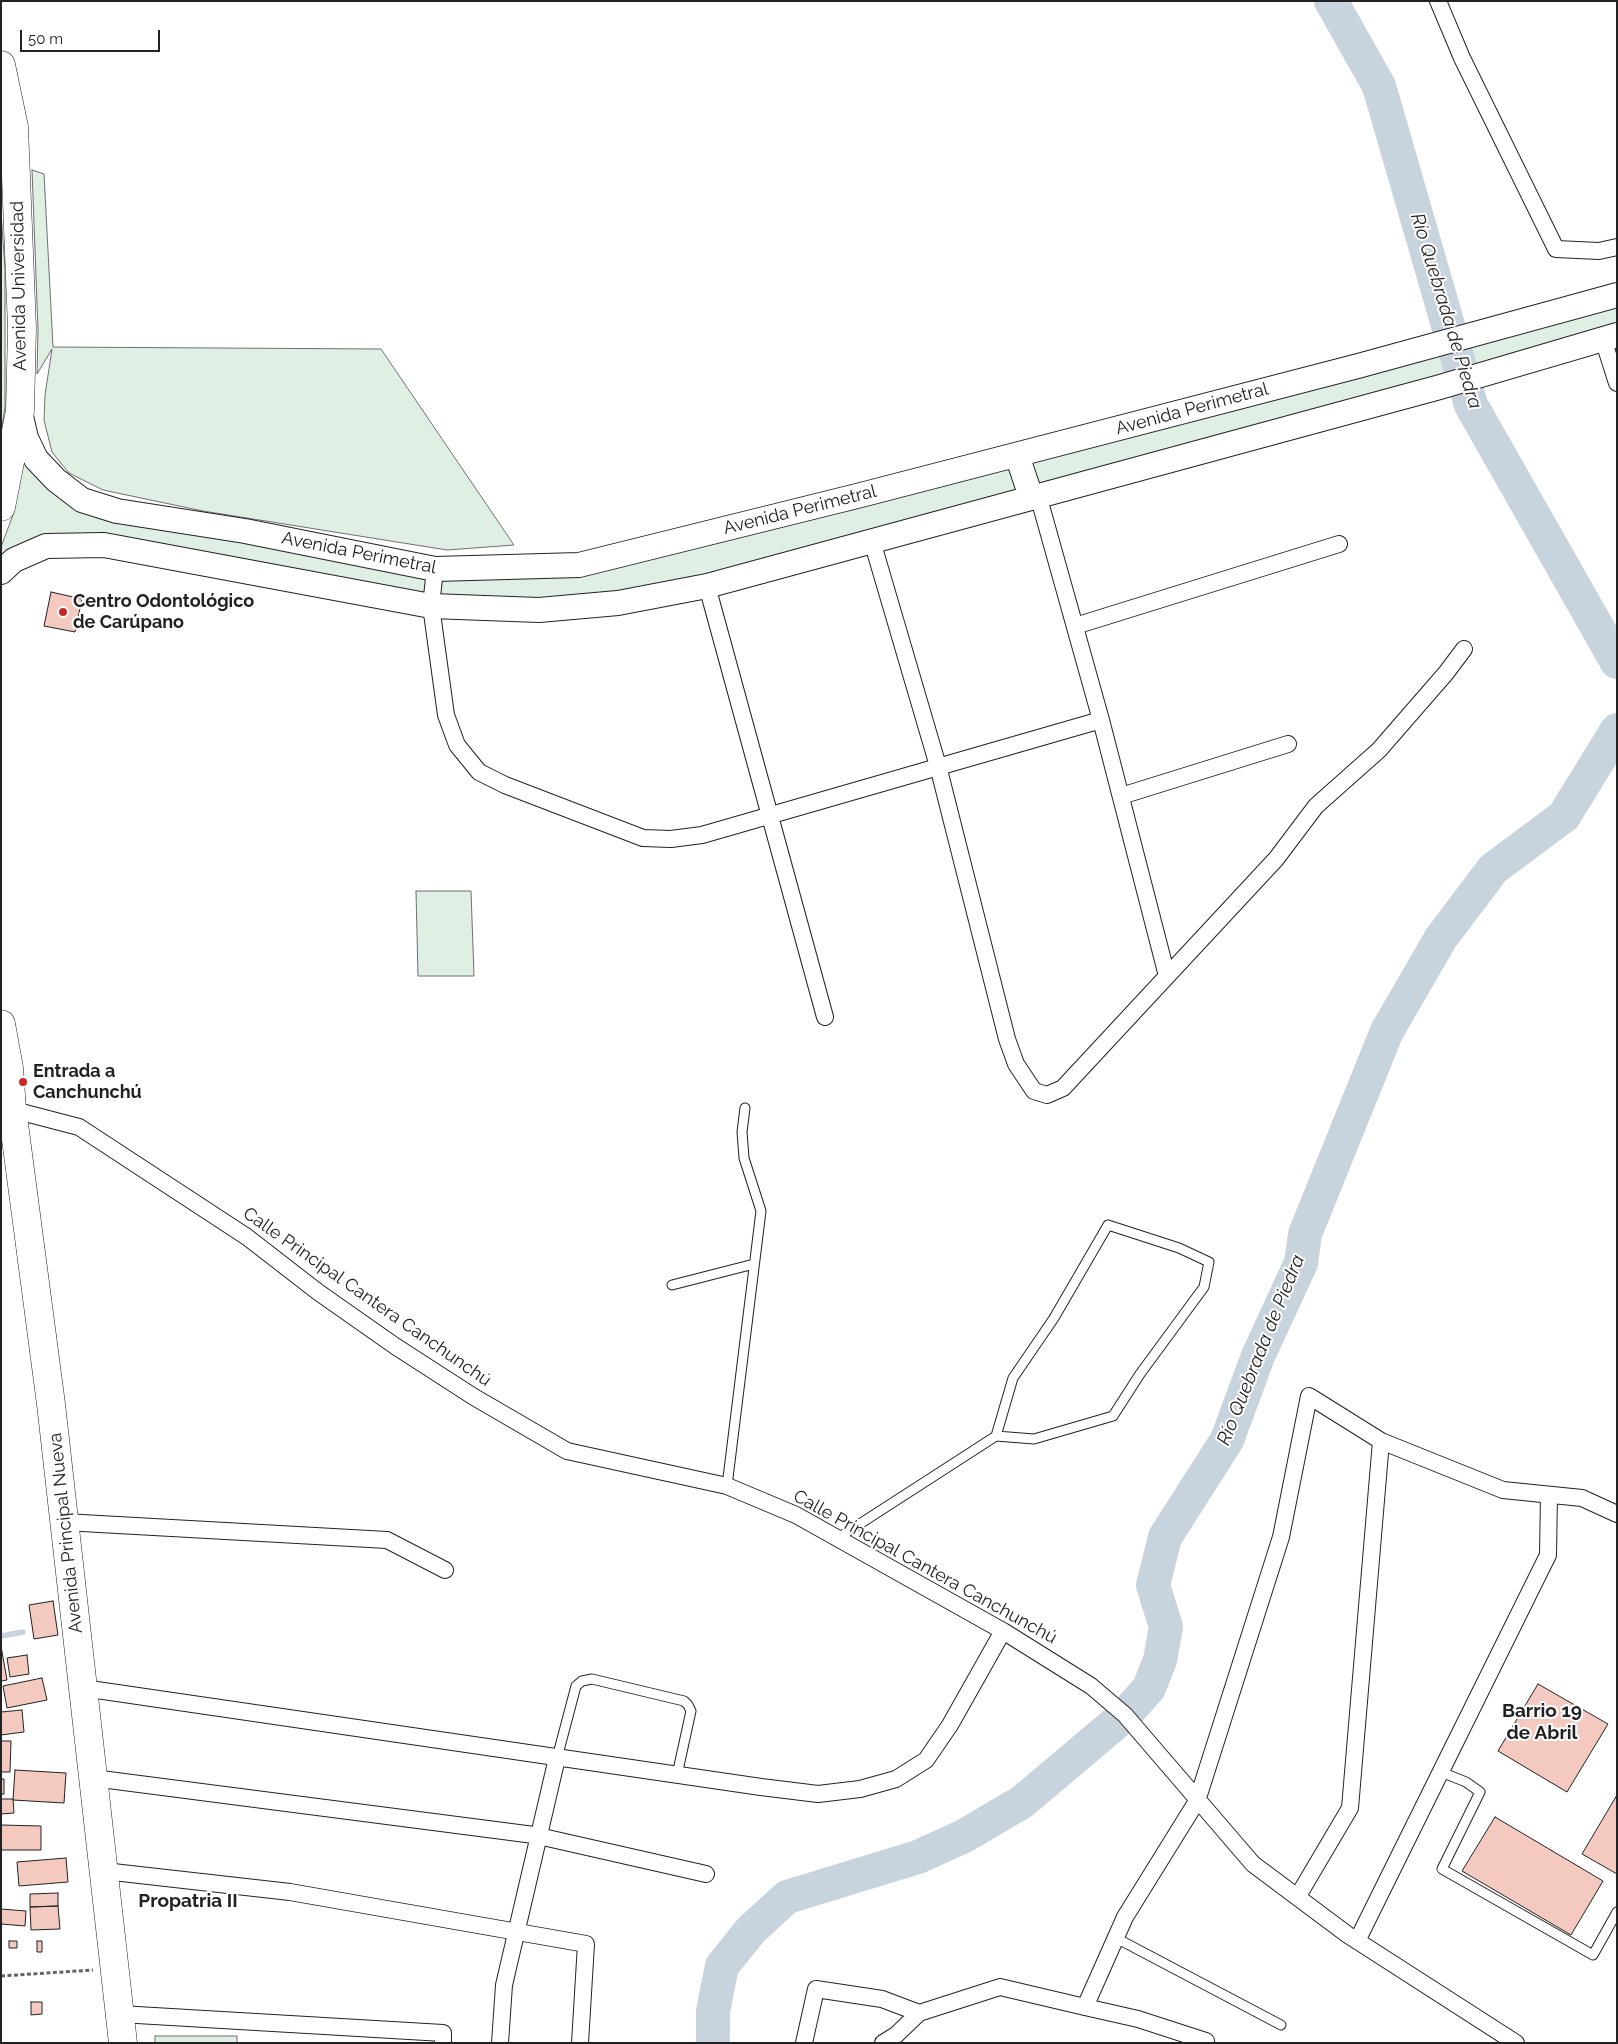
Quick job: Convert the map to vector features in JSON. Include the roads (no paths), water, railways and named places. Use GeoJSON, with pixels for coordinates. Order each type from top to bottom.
{"type":"FeatureCollection","features":[{"type":"Feature","properties":{"kind":"highway","name":"Avenida Universidad"},"geometry":{"type":"LineString","coordinates":[[1,65],[14,127],[9,146],[22,328],[20,411],[1,507]]}},
{"type":"Feature","properties":{"kind":"highway","name":"Avenida Principal Nueva"},"geometry":{"type":"LineString","coordinates":[[1,1024],[9,1068],[7,1108],[64,1522],[123,2043]]}},
{"type":"Feature","properties":{"kind":"main road","name":"Avenida Perimetral"},"geometry":{"type":"LineString","coordinates":[[20,411],[26,438],[36,459],[56,480],[82,500],[117,512],[245,531],[435,569],[579,565],[1017,455],[1358,366],[1617,295]]}},
{"type":"Feature","properties":{"kind":"main road"},"geometry":{"type":"LineString","coordinates":[[1,572],[14,560],[46,546],[104,545],[431,606],[539,610],[618,603],[707,586],[1440,387],[1610,337]]}},
{"type":"Feature","properties":{"kind":"main road"},"geometry":{"type":"LineString","coordinates":[[1017,455],[1034,496]]}},
{"type":"Feature","properties":{"kind":"street"},"geometry":{"type":"LineString","coordinates":[[1438,1],[1462,58],[1556,249],[1599,251],[1617,247]]}},
{"type":"Feature","properties":{"kind":"street"},"geometry":{"type":"LineString","coordinates":[[1610,337],[1617,383]]}},
{"type":"Feature","properties":{"kind":"street"},"geometry":{"type":"LineString","coordinates":[[1034,496],[1075,626],[1167,976]]}},
{"type":"Feature","properties":{"kind":"street"},"geometry":{"type":"LineString","coordinates":[[872,541],[938,766],[1007,1039],[1016,1064],[1034,1091],[1047,1095],[1063,1088],[1276,859],[1316,806],[1379,750],[1446,673],[1464,649]]}},
{"type":"Feature","properties":{"kind":"street"},"geometry":{"type":"LineString","coordinates":[[1075,626],[1339,544]]}},
{"type":"Feature","properties":{"kind":"street"},"geometry":{"type":"LineString","coordinates":[[435,569],[431,606],[446,715],[457,746],[479,772],[505,785],[643,838],[672,839],[702,835],[1101,720]]}},
{"type":"Feature","properties":{"kind":"street"},"geometry":{"type":"LineString","coordinates":[[707,586],[825,1017]]}},
{"type":"Feature","properties":{"kind":"street"},"geometry":{"type":"LineString","coordinates":[[1121,796],[1288,744]]}},
{"type":"Feature","properties":{"kind":"street","name":"Calle Principal Cantera Canchunchú"},"geometry":{"type":"LineString","coordinates":[[7,1108],[79,1126],[247,1237],[318,1292],[395,1346],[474,1397],[567,1451],[727,1486],[796,1515],[1003,1631],[1091,1686],[1125,1715],[1253,1864],[1357,1941],[1516,2043]]}},
{"type":"Feature","properties":{"kind":"street"},"geometry":{"type":"LineString","coordinates":[[1085,2007],[1125,1917],[1197,1801],[1281,1537],[1309,1396],[1381,1441],[1503,1490],[1582,1498],[1617,1514]]}},
{"type":"Feature","properties":{"kind":"street"},"geometry":{"type":"LineString","coordinates":[[1298,1896],[1350,1808],[1381,1441]]}},
{"type":"Feature","properties":{"kind":"street"},"geometry":{"type":"LineString","coordinates":[[1357,1941],[1548,1555],[1549,1495]]}},
{"type":"Feature","properties":{"kind":"street"},"geometry":{"type":"LineString","coordinates":[[64,1522],[387,1540],[445,1570]]}},
{"type":"Feature","properties":{"kind":"street"},"geometry":{"type":"LineString","coordinates":[[83,1688],[557,1758],[818,1794],[860,1789],[896,1779],[926,1760],[950,1725],[1003,1631]]}},
{"type":"Feature","properties":{"kind":"street"},"geometry":{"type":"LineString","coordinates":[[500,2043],[504,1985],[557,1758]]}},
{"type":"Feature","properties":{"kind":"street"},"geometry":{"type":"LineString","coordinates":[[94,1778],[539,1836],[706,1874]]}},
{"type":"Feature","properties":{"kind":"street"},"geometry":{"type":"LineString","coordinates":[[104,1871],[290,1892],[586,1944],[580,2043]]}},
{"type":"Feature","properties":{"kind":"street"},"geometry":{"type":"LineString","coordinates":[[883,2043],[896,2035],[919,2013],[1000,1987],[1138,2019],[1206,2041]]}},
{"type":"Feature","properties":{"kind":"street"},"geometry":{"type":"LineString","coordinates":[[804,2043],[816,1989],[882,1999],[919,2013]]}},
{"type":"Feature","properties":{"kind":"street"},"geometry":{"type":"LineString","coordinates":[[120,2014],[443,2033],[443,2043]]}},
{"type":"Feature","properties":{"kind":"lane"},"geometry":{"type":"LineString","coordinates":[[727,1486],[761,1211],[744,1158],[742,1132],[745,1108]]}},
{"type":"Feature","properties":{"kind":"lane"},"geometry":{"type":"LineString","coordinates":[[838,1538],[996,1436],[1034,1439],[1113,1416],[1140,1374],[1204,1287],[1209,1262],[1179,1248],[1108,1224],[1054,1318],[1013,1378],[996,1436]]}},
{"type":"Feature","properties":{"kind":"lane"},"geometry":{"type":"LineString","coordinates":[[672,1285],[754,1264]]}},
{"type":"Feature","properties":{"kind":"lane"},"geometry":{"type":"LineString","coordinates":[[557,1758],[576,1686],[582,1681],[592,1680],[684,1701],[688,1705],[691,1711],[677,1775]]}},
{"type":"Feature","properties":{"kind":"lane"},"geometry":{"type":"LineString","coordinates":[[1441,1772],[1466,1782],[1480,1792],[1442,1869],[1593,1955],[1617,1912]]}},
{"type":"Feature","properties":{"kind":"lane"},"geometry":{"type":"LineString","coordinates":[[1116,1938],[1281,2024]]}},
{"type":"Feature","properties":{"kind":"waterway","name":"Río Quebrada de Piedra"},"geometry":{"type":"LineString","coordinates":[[1331,1],[1379,86],[1471,405],[1617,662]]}},
{"type":"Feature","properties":{"kind":"waterway","name":"Río Quebrada de Piedra"},"geometry":{"type":"LineString","coordinates":[[713,2043],[713,2011],[722,1966],[751,1930],[787,1897],[918,1857],[964,1836],[1022,1802],[1125,1715],[1149,1688],[1160,1660],[1166,1627],[1153,1585],[1165,1537],[1227,1440],[1258,1356],[1301,1263],[1305,1234],[1387,1031],[1441,938],[1493,869],[1564,816],[1617,730]]}},
{"type":"Feature","properties":{"kind":"waterway"},"geometry":{"type":"LineString","coordinates":[[1,1636],[23,1632]]}},
{"type":"Feature","properties":{"kind":"place","name":"Centro Odontológico de Carúpano"},"geometry":{"type":"Point","coordinates":[63,612]}},
{"type":"Feature","properties":{"kind":"place","name":"Entrada a Canchunchú"},"geometry":{"type":"Point","coordinates":[23,1082]}},
{"type":"Feature","properties":{"kind":"district","name":"Barrio 19 de Abril"},"geometry":{"type":"Point","coordinates":[1542,1722]}},
{"type":"Feature","properties":{"kind":"district","name":"Propatria II"},"geometry":{"type":"Point","coordinates":[188,1901]}}]}
